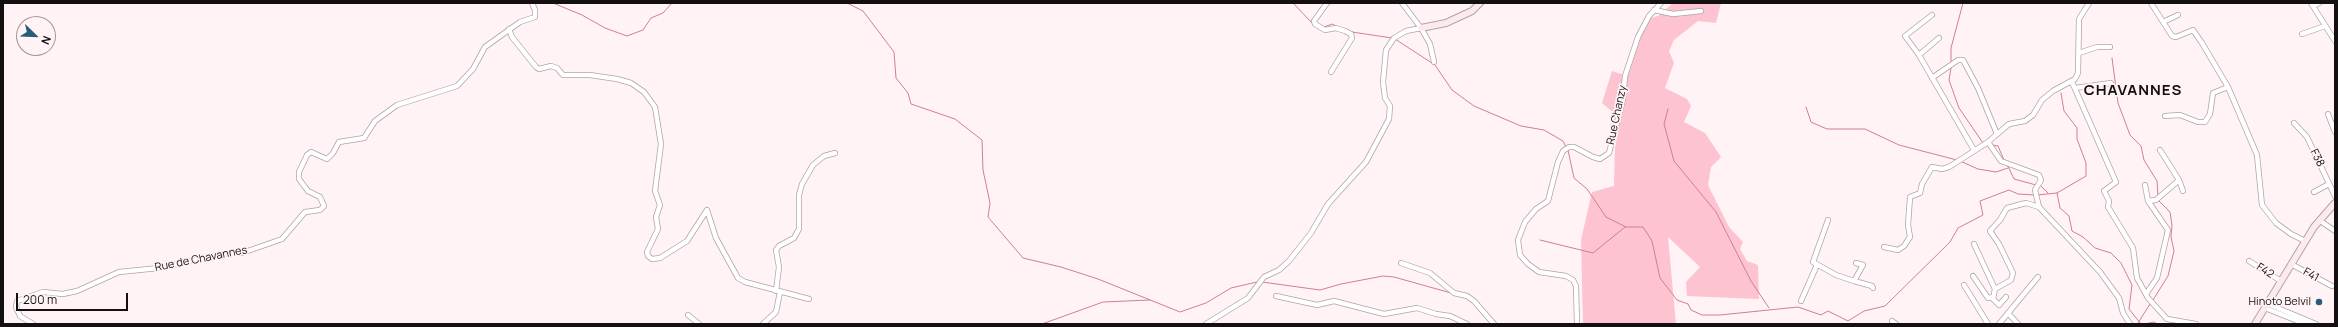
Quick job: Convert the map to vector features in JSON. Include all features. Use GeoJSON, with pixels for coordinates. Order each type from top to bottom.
{"type":"FeatureCollection","features":[{"type":"Feature","properties":{"kind":"main road"},"geometry":{"type":"LineString","coordinates":[[1422,28],[1446,23],[1472,11],[1480,3]]}},
{"type":"Feature","properties":{"kind":"main road"},"geometry":{"type":"LineString","coordinates":[[2255,324],[2305,241],[2319,220],[2335,202]]}},
{"type":"Feature","properties":{"kind":"street","name":"Rue de Chavannes"},"geometry":{"type":"LineString","coordinates":[[33,324],[20,316],[16,307],[17,301],[43,292],[63,294],[78,291],[119,272],[159,268],[226,253],[242,253],[282,239],[305,212],[320,210],[324,206],[320,197],[308,191],[299,179],[298,172],[307,155],[311,152],[328,158],[339,142],[364,138],[375,121],[397,105],[457,86],[474,70],[485,47],[508,29],[535,17],[535,10],[532,3]]}},
{"type":"Feature","properties":{"kind":"street"},"geometry":{"type":"LineString","coordinates":[[1327,3],[1314,21],[1315,24],[1325,30],[1336,28],[1346,31],[1352,38],[1331,72]]}},
{"type":"Feature","properties":{"kind":"street"},"geometry":{"type":"LineString","coordinates":[[1402,3],[1422,28],[1430,44],[1434,62]]}},
{"type":"Feature","properties":{"kind":"street","name":"Rue Chanzy"},"geometry":{"type":"LineString","coordinates":[[1577,324],[1576,286],[1573,280],[1566,276],[1539,272],[1528,264],[1520,255],[1518,240],[1525,222],[1536,209],[1548,201],[1558,162],[1563,151],[1569,147],[1574,147],[1600,159],[1608,153],[1623,99],[1626,75],[1638,37],[1654,10],[1661,3]]}},
{"type":"Feature","properties":{"kind":"street"},"geometry":{"type":"LineString","coordinates":[[1884,247],[1898,250],[1910,237],[1908,225],[1910,197],[1920,193],[1922,184],[1932,167],[1942,169],[1949,167],[1988,142],[2009,124],[2025,121],[2033,115],[2042,100],[2053,91],[2072,82],[2078,73],[2079,19],[2089,3]]}},
{"type":"Feature","properties":{"kind":"street"},"geometry":{"type":"LineString","coordinates":[[2151,3],[2172,36],[2176,37],[2193,30],[2228,87],[2257,155],[2262,205],[2276,223],[2291,234],[2305,241]]}},
{"type":"Feature","properties":{"kind":"street"},"geometry":{"type":"LineString","coordinates":[[2319,3],[2312,5],[2335,41]]}},
{"type":"Feature","properties":{"kind":"street"},"geometry":{"type":"LineString","coordinates":[[1654,10],[1673,14],[1688,14],[1701,11]]}},
{"type":"Feature","properties":{"kind":"street"},"geometry":{"type":"LineString","coordinates":[[2163,22],[2178,14]]}},
{"type":"Feature","properties":{"kind":"street"},"geometry":{"type":"LineString","coordinates":[[1932,15],[1905,36],[1919,54],[1974,150]]}},
{"type":"Feature","properties":{"kind":"street"},"geometry":{"type":"LineString","coordinates":[[2302,34],[2325,26]]}},
{"type":"Feature","properties":{"kind":"street"},"geometry":{"type":"LineString","coordinates":[[1206,324],[1248,298],[1264,276],[1279,270],[1289,261],[1311,233],[1328,204],[1366,162],[1389,119],[1390,106],[1385,98],[1383,82],[1386,50],[1394,38],[1406,31],[1422,28]]}},
{"type":"Feature","properties":{"kind":"street"},"geometry":{"type":"LineString","coordinates":[[508,29],[512,37],[536,68],[539,69],[551,66],[557,68],[563,75],[604,76],[624,81],[644,92],[655,107],[661,144],[654,191],[660,205],[656,217],[658,228],[647,252],[648,256],[652,259],[660,258],[687,241],[707,210],[716,238],[738,278],[745,282],[809,299]]}},
{"type":"Feature","properties":{"kind":"street"},"geometry":{"type":"LineString","coordinates":[[1919,54],[1939,38]]}},
{"type":"Feature","properties":{"kind":"street"},"geometry":{"type":"LineString","coordinates":[[2079,53],[2096,47],[2110,47]]}},
{"type":"Feature","properties":{"kind":"street"},"geometry":{"type":"LineString","coordinates":[[1932,78],[1958,60],[1963,60],[1978,88],[1997,134]]}},
{"type":"Feature","properties":{"kind":"street"},"geometry":{"type":"LineString","coordinates":[[2072,82],[2116,182],[2104,191],[2109,201],[2108,207],[2133,248],[2137,278],[2146,294],[2160,313],[2167,319],[2176,322],[2196,324]]}},
{"type":"Feature","properties":{"kind":"street"},"geometry":{"type":"LineString","coordinates":[[2075,88],[2111,83]]}},
{"type":"Feature","properties":{"kind":"street"},"geometry":{"type":"LineString","coordinates":[[2166,116],[2180,114],[2198,122],[2205,122],[2210,114],[2213,93],[2228,87]]}},
{"type":"Feature","properties":{"kind":"street"},"geometry":{"type":"LineString","coordinates":[[2328,114],[2335,132]]}},
{"type":"Feature","properties":{"kind":"street","name":"F38"},"geometry":{"type":"LineString","coordinates":[[2294,123],[2307,138],[2335,196]]}},
{"type":"Feature","properties":{"kind":"street"},"geometry":{"type":"LineString","coordinates":[[1988,142],[2001,161],[2039,175],[2041,180],[2035,190],[2040,207],[2100,272],[2119,298],[2123,313],[2130,324]]}},
{"type":"Feature","properties":{"kind":"street"},"geometry":{"type":"LineString","coordinates":[[2160,150],[2179,180],[2183,191]]}},
{"type":"Feature","properties":{"kind":"street"},"geometry":{"type":"LineString","coordinates":[[763,324],[776,312],[779,267],[776,250],[778,246],[797,234],[799,195],[802,184],[814,165],[824,156],[835,153]]}},
{"type":"Feature","properties":{"kind":"street"},"geometry":{"type":"LineString","coordinates":[[2148,201],[2156,200],[2179,180]]}},
{"type":"Feature","properties":{"kind":"street"},"geometry":{"type":"LineString","coordinates":[[2314,192],[2329,184]]}},
{"type":"Feature","properties":{"kind":"street"},"geometry":{"type":"LineString","coordinates":[[2145,185],[2148,201],[2166,226],[2167,233],[2157,278],[2146,294]]}},
{"type":"Feature","properties":{"kind":"street"},"geometry":{"type":"LineString","coordinates":[[1993,297],[1996,289],[2011,280],[2012,273],[1999,244],[1990,231],[2007,208],[2026,203],[2040,207]]}},
{"type":"Feature","properties":{"kind":"street"},"geometry":{"type":"LineString","coordinates":[[1828,220],[1813,261],[1817,265],[1872,286],[1873,288]]}},
{"type":"Feature","properties":{"kind":"street"},"geometry":{"type":"LineString","coordinates":[[2319,220],[2335,231]]}},
{"type":"Feature","properties":{"kind":"street"},"geometry":{"type":"LineString","coordinates":[[1974,244],[1996,289]]}},
{"type":"Feature","properties":{"kind":"street","name":"F42"},"geometry":{"type":"LineString","coordinates":[[2250,261],[2281,281]]}},
{"type":"Feature","properties":{"kind":"street"},"geometry":{"type":"LineString","coordinates":[[1401,263],[1430,273],[1454,293],[1467,296],[1474,301],[1494,324]]}},
{"type":"Feature","properties":{"kind":"street"},"geometry":{"type":"LineString","coordinates":[[1854,280],[1863,265],[1856,263]]}},
{"type":"Feature","properties":{"kind":"street","name":"F41"},"geometry":{"type":"LineString","coordinates":[[2291,264],[2332,286]]}},
{"type":"Feature","properties":{"kind":"street"},"geometry":{"type":"LineString","coordinates":[[1801,301],[1817,265]]}},
{"type":"Feature","properties":{"kind":"street"},"geometry":{"type":"LineString","coordinates":[[1974,276],[1988,298],[1993,297]]}},
{"type":"Feature","properties":{"kind":"street"},"geometry":{"type":"LineString","coordinates":[[1999,324],[2038,277]]}},
{"type":"Feature","properties":{"kind":"street"},"geometry":{"type":"LineString","coordinates":[[1964,285],[1988,324]]}},
{"type":"Feature","properties":{"kind":"street"},"geometry":{"type":"LineString","coordinates":[[1276,296],[1317,305],[1334,301],[1384,314],[1417,308],[1436,314],[1450,316],[1467,324]]}},
{"type":"Feature","properties":{"kind":"street"},"geometry":{"type":"LineString","coordinates":[[1993,297],[1999,305],[2006,297]]}},
{"type":"Feature","properties":{"kind":"street"},"geometry":{"type":"LineString","coordinates":[[2266,306],[2297,319],[2316,324]]}},
{"type":"Feature","properties":{"kind":"street"},"geometry":{"type":"LineString","coordinates":[[2160,313],[2165,310]]}},
{"type":"Feature","properties":{"kind":"street"},"geometry":{"type":"LineString","coordinates":[[2008,313],[2018,324]]}},
{"type":"Feature","properties":{"kind":"street"},"geometry":{"type":"LineString","coordinates":[[688,315],[699,324]]}},
{"type":"Feature","properties":{"kind":"street"},"geometry":{"type":"LineString","coordinates":[[2297,319],[2305,324]]}},
{"type":"Feature","properties":{"kind":"shaded area"},"geometry":{"type":"Polygon","coordinates":[[[1673,3],[1721,3],[1716,23],[1698,21],[1674,40],[1669,51],[1674,63],[1665,88],[1687,99],[1691,106],[1684,122],[1705,133],[1721,157],[1711,167],[1708,185],[1729,227],[1743,242],[1740,249],[1747,261],[1758,265],[1759,299],[1687,296],[1686,282],[1700,267],[1668,237],[1676,324],[1583,324],[1581,240],[1592,192],[1614,186],[1615,147],[1620,118],[1602,103],[1612,71],[1628,76],[1641,37],[1651,18],[1658,16],[1673,3]]]}},
{"type":"Feature","properties":{"kind":"waterway"},"geometry":{"type":"LineString","coordinates":[[553,3],[582,15],[605,28],[627,36],[643,30],[651,18],[663,13],[672,3]]}},
{"type":"Feature","properties":{"kind":"waterway"},"geometry":{"type":"LineString","coordinates":[[847,3],[863,11],[894,52],[896,78],[908,93],[911,104],[955,119],[982,140],[983,170],[990,203],[988,217],[1023,258],[1061,267],[1098,279],[1180,312],[1206,303],[1231,288],[1257,282]]}},
{"type":"Feature","properties":{"kind":"waterway"},"geometry":{"type":"LineString","coordinates":[[1293,3],[1313,24]]}},
{"type":"Feature","properties":{"kind":"waterway"},"geometry":{"type":"LineString","coordinates":[[1951,63],[1951,48],[1963,3]]}},
{"type":"Feature","properties":{"kind":"waterway"},"geometry":{"type":"LineString","coordinates":[[1324,27],[1332,24],[1336,26]]}},
{"type":"Feature","properties":{"kind":"waterway"},"geometry":{"type":"LineString","coordinates":[[1352,32],[1392,38]]}},
{"type":"Feature","properties":{"kind":"waterway"},"geometry":{"type":"LineString","coordinates":[[1395,39],[1435,65],[1452,90],[1474,106],[1521,126],[1544,130],[1563,141],[1566,147]]}},
{"type":"Feature","properties":{"kind":"waterway"},"geometry":{"type":"LineString","coordinates":[[2112,58],[2118,103],[2130,135],[2141,146],[2144,160],[2157,181],[2158,196]]}},
{"type":"Feature","properties":{"kind":"waterway"},"geometry":{"type":"LineString","coordinates":[[1951,68],[1949,80],[1959,108],[1983,143]]}},
{"type":"Feature","properties":{"kind":"waterway"},"geometry":{"type":"LineString","coordinates":[[2037,195],[2057,193],[2086,176],[2086,163],[2077,139],[2077,128],[2064,111],[2061,93]]}},
{"type":"Feature","properties":{"kind":"waterway"},"geometry":{"type":"LineString","coordinates":[[1806,107],[1811,122],[1827,129],[1865,129],[1899,145],[1957,160]]}},
{"type":"Feature","properties":{"kind":"waterway"},"geometry":{"type":"LineString","coordinates":[[1668,109],[1664,124],[1674,161],[1716,212],[1751,281],[1769,308]]}},
{"type":"Feature","properties":{"kind":"waterway"},"geometry":{"type":"LineString","coordinates":[[1992,145],[1998,146],[2004,160]]}},
{"type":"Feature","properties":{"kind":"waterway"},"geometry":{"type":"LineString","coordinates":[[1568,150],[1574,178],[1587,189],[1606,217],[1626,227],[1643,227],[1652,241],[1660,278],[1677,300],[1688,304],[1691,310],[1702,315],[1720,315],[1798,307],[1821,315],[1828,311],[1848,321],[1864,311],[1885,306],[1950,242],[1958,228],[1983,215],[1980,201],[2009,190],[2018,194],[2034,195]]}},
{"type":"Feature","properties":{"kind":"waterway"},"geometry":{"type":"LineString","coordinates":[[1960,161],[1978,169],[1996,172],[2008,168]]}},
{"type":"Feature","properties":{"kind":"waterway"},"geometry":{"type":"LineString","coordinates":[[2007,164],[2014,179],[2036,185]]}},
{"type":"Feature","properties":{"kind":"waterway"},"geometry":{"type":"LineString","coordinates":[[2041,186],[2048,193]]}},
{"type":"Feature","properties":{"kind":"waterway"},"geometry":{"type":"LineString","coordinates":[[2057,193],[2060,208],[2069,216],[2072,231],[2083,237],[2095,248],[2111,253],[2121,263],[2132,285],[2129,309],[2141,324]]}},
{"type":"Feature","properties":{"kind":"waterway"},"geometry":{"type":"LineString","coordinates":[[2153,300],[2168,276],[2174,251],[2171,237],[2172,225],[2170,212],[2158,200]]}},
{"type":"Feature","properties":{"kind":"waterway"},"geometry":{"type":"LineString","coordinates":[[1540,240],[1593,253],[1625,227]]}},
{"type":"Feature","properties":{"kind":"waterway"},"geometry":{"type":"LineString","coordinates":[[1262,282],[1320,290],[1341,284],[1383,276],[1394,277],[1451,293]]}},
{"type":"Feature","properties":{"kind":"waterway"},"geometry":{"type":"LineString","coordinates":[[1042,324],[1103,302],[1150,300]]}},
{"type":"Feature","properties":{"kind":"waterway"},"geometry":{"type":"LineString","coordinates":[[2138,323],[2150,304]]}},
{"type":"Feature","properties":{"kind":"waterway"},"geometry":{"type":"LineString","coordinates":[[2144,324],[2154,322],[2157,324]]}},
{"type":"Feature","properties":{"kind":"place","name":"Hinoto Belvil"},"geometry":{"type":"Point","coordinates":[2319,302]}},
{"type":"Feature","properties":{"kind":"district","name":"CHAVANNES"},"geometry":{"type":"Point","coordinates":[2133,91]}}]}
